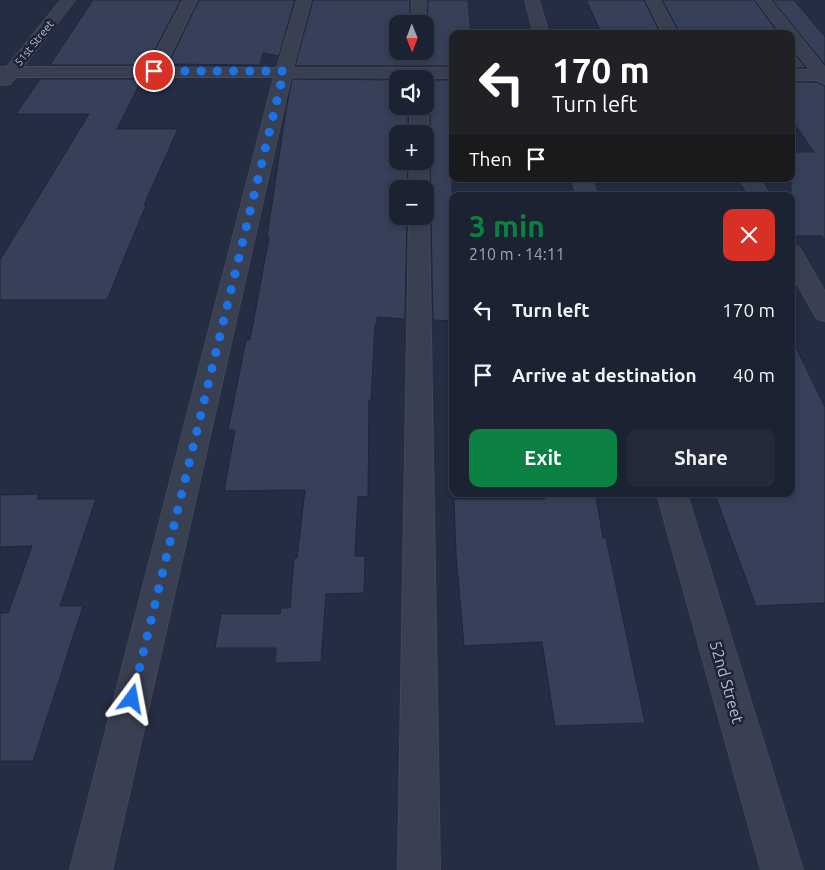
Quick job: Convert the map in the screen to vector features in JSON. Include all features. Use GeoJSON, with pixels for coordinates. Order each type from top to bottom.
{"type":"FeatureCollection","features":[{"type":"Feature","properties":{"kind":"street","name":"51st Street"},"geometry":{"type":"LineString","coordinates":[[0,86],[5,72],[68,0]]}},
{"type":"Feature","properties":{"kind":"street"},"geometry":{"type":"LineString","coordinates":[[154,71],[190,0]]}},
{"type":"Feature","properties":{"kind":"street"},"geometry":{"type":"LineString","coordinates":[[91,870],[284,71],[304,0]]}},
{"type":"Feature","properties":{"kind":"street"},"geometry":{"type":"LineString","coordinates":[[419,0],[419,15]]}},
{"type":"Feature","properties":{"kind":"street"},"geometry":{"type":"LineString","coordinates":[[532,0],[541,30]]}},
{"type":"Feature","properties":{"kind":"street"},"geometry":{"type":"LineString","coordinates":[[653,0],[669,30]]}},
{"type":"Feature","properties":{"kind":"street"},"geometry":{"type":"LineString","coordinates":[[763,0],[786,30]]}},
{"type":"Feature","properties":{"kind":"street"},"geometry":{"type":"LineString","coordinates":[[795,41],[824,76]]}},
{"type":"Feature","properties":{"kind":"street"},"geometry":{"type":"LineString","coordinates":[[5,72],[389,70]]}},
{"type":"Feature","properties":{"kind":"street"},"geometry":{"type":"LineString","coordinates":[[434,71],[449,73]]}},
{"type":"Feature","properties":{"kind":"street"},"geometry":{"type":"LineString","coordinates":[[795,75],[824,76]]}},
{"type":"Feature","properties":{"kind":"street"},"geometry":{"type":"LineString","coordinates":[[419,225],[419,870]]}},
{"type":"Feature","properties":{"kind":"street"},"geometry":{"type":"LineString","coordinates":[[795,259],[825,313]]}},
{"type":"Feature","properties":{"kind":"street","name":"52nd Street"},"geometry":{"type":"LineString","coordinates":[[673,497],[782,870]]}},
{"type":"Feature","properties":{"kind":"building"},"geometry":{"type":"Polygon","coordinates":[[[93,0],[181,0],[147,65],[50,65],[93,0]]]}},
{"type":"Feature","properties":{"kind":"building"},"geometry":{"type":"Polygon","coordinates":[[[199,0],[295,0],[279,56],[263,53],[260,65],[168,64],[199,0]]]}},
{"type":"Feature","properties":{"kind":"building"},"geometry":{"type":"Polygon","coordinates":[[[313,0],[410,0],[410,15],[389,15],[389,60],[434,60],[434,15],[427,15],[428,0],[468,0],[471,30],[449,30],[449,66],[295,66],[313,0]]]}},
{"type":"Feature","properties":{"kind":"building"},"geometry":{"type":"Polygon","coordinates":[[[586,0],[644,0],[659,30],[600,30],[586,0]]]}},
{"type":"Feature","properties":{"kind":"building"},"geometry":{"type":"Polygon","coordinates":[[[662,0],[754,0],[776,30],[678,30],[662,0]]]}},
{"type":"Feature","properties":{"kind":"building"},"geometry":{"type":"Polygon","coordinates":[[[772,0],[794,0],[825,37],[825,65],[772,0]]]}},
{"type":"Feature","properties":{"kind":"building"},"geometry":{"type":"Polygon","coordinates":[[[795,54],[806,68],[795,68],[795,54]]]}},
{"type":"Feature","properties":{"kind":"building"},"geometry":{"type":"Polygon","coordinates":[[[40,79],[142,79],[117,129],[178,129],[144,205],[146,205],[107,300],[0,300],[0,260],[89,114],[16,114],[40,79]]]}},
{"type":"Feature","properties":{"kind":"building"},"geometry":{"type":"Polygon","coordinates":[[[292,79],[389,80],[389,115],[408,115],[408,125],[389,125],[389,170],[408,170],[407,180],[389,180],[389,225],[407,225],[405,319],[377,317],[377,325],[375,325],[371,400],[369,400],[368,496],[358,497],[355,556],[365,556],[364,593],[326,594],[321,662],[275,663],[276,648],[215,648],[221,614],[280,614],[281,608],[290,608],[294,558],[297,558],[305,490],[224,491],[235,430],[228,430],[246,340],[250,340],[269,237],[267,237],[292,79]]]}},
{"type":"Feature","properties":{"kind":"building"},"geometry":{"type":"Polygon","coordinates":[[[434,80],[449,80],[449,182],[452,182],[452,192],[449,192],[449,321],[433,320],[431,225],[434,225],[434,180],[431,180],[430,170],[434,170],[434,125],[430,125],[430,115],[434,115],[434,80]]]}},
{"type":"Feature","properties":{"kind":"building"},"geometry":{"type":"Polygon","coordinates":[[[795,82],[817,82],[825,86],[825,240],[822,236],[795,236],[795,192],[791,192],[791,182],[795,182],[795,152],[814,152],[795,125],[795,82]]]}},
{"type":"Feature","properties":{"kind":"building"},"geometry":{"type":"Polygon","coordinates":[[[795,345],[825,407],[825,603],[756,606],[716,497],[795,497],[795,345]]]}},
{"type":"Feature","properties":{"kind":"building"},"geometry":{"type":"Polygon","coordinates":[[[39,494],[37,499],[96,499],[60,606],[83,606],[33,761],[0,761],[0,613],[8,613],[32,546],[0,547],[0,495],[39,494]]]}},
{"type":"Feature","properties":{"kind":"building"},"geometry":{"type":"Polygon","coordinates":[[[545,497],[596,497],[603,538],[606,538],[645,723],[555,726],[542,642],[464,646],[456,554],[454,499],[545,499],[545,497]]]}},
{"type":"Feature","properties":{"kind":"route"},"geometry":{"type":"LineString","coordinates":[[132,699],[284,71],[154,71]]}}]}
